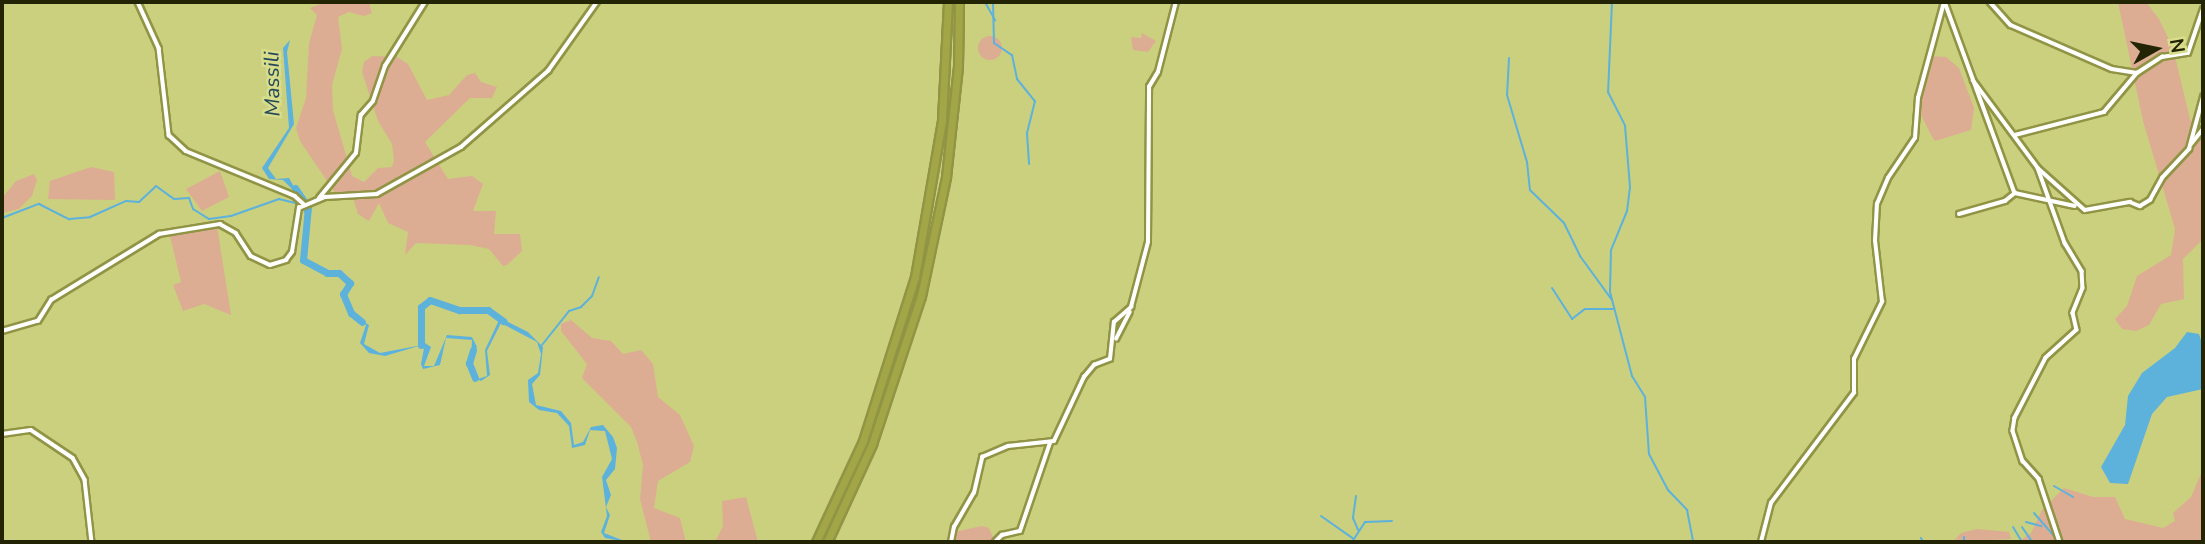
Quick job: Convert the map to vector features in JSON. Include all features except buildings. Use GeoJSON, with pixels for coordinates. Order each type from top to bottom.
{"type":"FeatureCollection","features":[{"type":"Feature","properties":{"kind":"highway"},"geometry":{"type":"LineString","coordinates":[[816,542],[863,441],[915,277],[942,120],[948,2]]}},
{"type":"Feature","properties":{"kind":"highway"},"geometry":{"type":"LineString","coordinates":[[827,542],[888,402],[932,250],[953,114],[959,2]]}},
{"type":"Feature","properties":{"kind":"street"},"geometry":{"type":"LineString","coordinates":[[138,2],[159,48],[169,135],[186,150],[295,197],[305,205]]}},
{"type":"Feature","properties":{"kind":"street"},"geometry":{"type":"LineString","coordinates":[[318,200],[356,153],[361,115],[373,101],[385,66],[425,2]]}},
{"type":"Feature","properties":{"kind":"street"},"geometry":{"type":"LineString","coordinates":[[2,331],[38,321],[51,300],[159,234],[220,223],[236,233],[251,256],[271,264],[286,260],[292,252],[295,216],[305,205],[318,200],[377,194],[461,147],[548,71],[597,2]]}},
{"type":"Feature","properties":{"kind":"street"},"geometry":{"type":"LineString","coordinates":[[1113,342],[1131,307],[1148,242],[1149,87],[1158,72],[1176,2]]}},
{"type":"Feature","properties":{"kind":"street"},"geometry":{"type":"LineString","coordinates":[[1945,2],[2015,193]]}},
{"type":"Feature","properties":{"kind":"street"},"geometry":{"type":"LineString","coordinates":[[1761,542],[1771,503],[1854,393],[1854,359],[1882,302],[1875,241],[1877,204],[1888,178],[1915,138],[1920,88],[1945,2]]}},
{"type":"Feature","properties":{"kind":"street"},"geometry":{"type":"LineString","coordinates":[[1990,2],[2011,25],[2112,69],[2137,73]]}},
{"type":"Feature","properties":{"kind":"street"},"geometry":{"type":"LineString","coordinates":[[2015,135],[2096,116],[2111,106],[2137,73],[2162,57],[2188,52],[2203,9]]}},
{"type":"Feature","properties":{"kind":"street"},"geometry":{"type":"LineString","coordinates":[[1973,80],[2038,168],[2077,207]]}},
{"type":"Feature","properties":{"kind":"street"},"geometry":{"type":"LineString","coordinates":[[2190,145],[2203,97]]}},
{"type":"Feature","properties":{"kind":"street"},"geometry":{"type":"LineString","coordinates":[[2015,193],[2092,210],[2145,204],[2203,129]]}},
{"type":"Feature","properties":{"kind":"street"},"geometry":{"type":"LineString","coordinates":[[2038,168],[2065,243],[2082,271],[2082,296],[2073,313],[2078,328],[2046,358],[2015,418],[2013,431],[2023,461],[2039,479],[2060,542]]}},
{"type":"Feature","properties":{"kind":"street"},"geometry":{"type":"LineString","coordinates":[[1959,214],[2005,201],[2015,193]]}},
{"type":"Feature","properties":{"kind":"street"},"geometry":{"type":"LineString","coordinates":[[951,542],[954,527],[974,493],[982,457],[1015,445],[1050,443],[1059,437],[1084,377],[1094,365],[1110,359],[1114,322],[1131,307]]}},
{"type":"Feature","properties":{"kind":"street"},"geometry":{"type":"LineString","coordinates":[[2,434],[30,430],[73,458],[85,480],[92,542]]}},
{"type":"Feature","properties":{"kind":"street"},"geometry":{"type":"LineString","coordinates":[[995,542],[1002,535],[1020,531],[1050,443]]}},
{"type":"Feature","properties":{"kind":"shaded area"},"geometry":{"type":"Polygon","coordinates":[[[325,2],[369,2],[372,13],[364,16],[349,12],[338,17],[342,49],[332,85],[333,110],[352,176],[364,182],[378,168],[392,167],[394,160],[392,144],[378,121],[362,72],[364,62],[372,56],[397,57],[408,64],[427,100],[449,95],[467,75],[475,73],[481,82],[497,87],[492,98],[470,98],[425,142],[448,179],[472,176],[483,184],[473,211],[496,211],[494,234],[520,234],[522,251],[507,265],[503,266],[489,249],[470,245],[416,243],[405,255],[408,232],[388,223],[379,203],[369,221],[358,214],[353,198],[338,197],[300,141],[296,128],[306,98],[309,43],[317,15],[310,8],[325,2]]]}},
{"type":"Feature","properties":{"kind":"shaded area"},"geometry":{"type":"Polygon","coordinates":[[[2118,2],[2146,2],[2159,19],[2173,48],[2190,119],[2203,133],[2203,239],[2183,259],[2184,299],[2161,304],[2149,325],[2136,331],[2122,329],[2115,319],[2127,306],[2137,276],[2171,255],[2175,229],[2143,121],[2118,2]]]}},
{"type":"Feature","properties":{"kind":"shaded area"},"geometry":{"type":"Polygon","coordinates":[[[1142,33],[1156,41],[1148,52],[1133,50],[1131,37],[1141,38],[1142,33]]]}},
{"type":"Feature","properties":{"kind":"shaded area"},"geometry":{"type":"Polygon","coordinates":[[[990,36],[1001,43],[1002,48],[995,59],[990,60],[979,53],[978,48],[985,37],[990,36]]]}},
{"type":"Feature","properties":{"kind":"shaded area"},"geometry":{"type":"Polygon","coordinates":[[[1928,56],[1946,57],[1959,68],[1974,108],[1971,130],[1935,141],[1931,135],[1917,107],[1928,56]]]}},
{"type":"Feature","properties":{"kind":"shaded area"},"geometry":{"type":"Polygon","coordinates":[[[91,167],[114,172],[115,200],[48,199],[50,181],[91,167]]]}},
{"type":"Feature","properties":{"kind":"shaded area"},"geometry":{"type":"Polygon","coordinates":[[[220,171],[229,197],[202,211],[186,189],[220,171]]]}},
{"type":"Feature","properties":{"kind":"shaded area"},"geometry":{"type":"Polygon","coordinates":[[[34,174],[37,180],[32,196],[19,209],[2,213],[2,198],[16,181],[34,174]]]}},
{"type":"Feature","properties":{"kind":"shaded area"},"geometry":{"type":"Polygon","coordinates":[[[217,226],[231,315],[204,304],[183,311],[173,285],[181,282],[169,232],[217,226]]]}},
{"type":"Feature","properties":{"kind":"shaded area"},"geometry":{"type":"Polygon","coordinates":[[[571,320],[592,338],[611,341],[623,354],[641,350],[653,364],[658,397],[680,415],[694,446],[690,462],[658,481],[654,508],[680,518],[686,542],[651,542],[640,499],[643,465],[637,442],[631,427],[582,378],[587,364],[561,331],[561,324],[571,320]]]}},
{"type":"Feature","properties":{"kind":"shaded area"},"geometry":{"type":"Polygon","coordinates":[[[2203,469],[2203,542],[2018,542],[2031,533],[2042,510],[2064,488],[2093,497],[2115,497],[2125,519],[2163,528],[2175,521],[2173,513],[2191,497],[2203,469]]]}},
{"type":"Feature","properties":{"kind":"shaded area"},"geometry":{"type":"Polygon","coordinates":[[[746,497],[758,542],[715,542],[723,526],[722,501],[746,497]]]}},
{"type":"Feature","properties":{"kind":"shaded area"},"geometry":{"type":"Polygon","coordinates":[[[982,526],[989,528],[995,542],[954,542],[954,532],[982,526]]]}},
{"type":"Feature","properties":{"kind":"shaded area"},"geometry":{"type":"Polygon","coordinates":[[[1977,529],[2009,532],[2011,539],[1953,542],[1961,533],[1977,529]]]}},
{"type":"Feature","properties":{"kind":"water"},"geometry":{"type":"Polygon","coordinates":[[[290,40],[287,52],[294,124],[268,168],[276,179],[289,178],[299,196],[283,180],[269,179],[262,168],[289,128],[283,48],[290,40]]]}},
{"type":"Feature","properties":{"kind":"water"},"geometry":{"type":"Polygon","coordinates":[[[356,317],[369,325],[364,344],[380,353],[422,345],[385,356],[369,353],[360,343],[366,325],[356,317]]]}},
{"type":"Feature","properties":{"kind":"water"},"geometry":{"type":"Polygon","coordinates":[[[500,318],[528,332],[543,347],[540,375],[532,384],[536,405],[561,411],[571,423],[574,445],[583,442],[591,427],[603,425],[613,437],[617,448],[615,469],[606,480],[611,495],[606,507],[610,515],[604,533],[627,542],[605,538],[601,532],[607,516],[602,477],[612,459],[605,431],[590,430],[585,445],[572,448],[569,426],[557,413],[539,410],[529,402],[528,380],[538,373],[541,354],[537,342],[501,323],[487,351],[490,375],[481,381],[471,375],[471,370],[478,379],[487,376],[485,350],[500,318]]]}},
{"type":"Feature","properties":{"kind":"water"},"geometry":{"type":"Polygon","coordinates":[[[2187,332],[2199,334],[2203,346],[2203,389],[2167,397],[2152,414],[2128,484],[2110,483],[2101,467],[2125,425],[2128,396],[2142,373],[2175,348],[2187,332]]]}},
{"type":"Feature","properties":{"kind":"water"},"geometry":{"type":"Polygon","coordinates":[[[447,335],[472,337],[477,347],[471,358],[472,340],[446,338],[440,365],[423,369],[421,364],[425,343],[431,347],[424,366],[434,366],[447,335]]]}},
{"type":"Feature","properties":{"kind":"waterway"},"geometry":{"type":"LineString","coordinates":[[985,2],[995,20]]}},
{"type":"Feature","properties":{"kind":"waterway"},"geometry":{"type":"LineString","coordinates":[[993,2],[994,43],[1012,55],[1017,79],[1035,101],[1027,134],[1029,164]]}},
{"type":"Feature","properties":{"kind":"waterway"},"geometry":{"type":"LineString","coordinates":[[1612,2],[1608,92],[1625,126],[1630,187],[1627,211],[1611,250],[1610,292],[1632,376],[1645,397],[1649,454],[1668,490],[1687,510],[1693,542]]}},
{"type":"Feature","properties":{"kind":"waterway"},"geometry":{"type":"LineString","coordinates":[[1509,58],[1507,95],[1527,162],[1530,190],[1564,223],[1580,256],[1612,300]]}},
{"type":"Feature","properties":{"kind":"waterway"},"geometry":{"type":"LineString","coordinates":[[2,218],[39,204],[69,219],[90,217],[126,201],[139,202],[156,186],[174,199],[189,198],[193,209],[209,219],[231,216],[279,199],[303,205],[307,217]]}},
{"type":"Feature","properties":{"kind":"waterway","name":"Massili"},"geometry":{"type":"LineString","coordinates":[[295,188],[308,207],[303,260],[327,273],[339,273],[350,283],[343,294],[351,313],[362,322]]}},
{"type":"Feature","properties":{"kind":"waterway"},"geometry":{"type":"LineString","coordinates":[[542,345],[569,311],[581,307],[592,296],[599,277]]}},
{"type":"Feature","properties":{"kind":"waterway"},"geometry":{"type":"LineString","coordinates":[[1552,288],[1572,319],[1585,309],[1614,309]]}},
{"type":"Feature","properties":{"kind":"waterway"},"geometry":{"type":"LineString","coordinates":[[421,345],[421,307],[430,300],[459,310],[488,310],[503,321]]}},
{"type":"Feature","properties":{"kind":"waterway","name":"Massili"},"geometry":{"type":"LineString","coordinates":[[473,350],[469,363],[475,378]]}},
{"type":"Feature","properties":{"kind":"waterway"},"geometry":{"type":"LineString","coordinates":[[2054,486],[2073,497]]}},
{"type":"Feature","properties":{"kind":"waterway"},"geometry":{"type":"LineString","coordinates":[[1356,496],[1353,518],[1358,530]]}},
{"type":"Feature","properties":{"kind":"waterway"},"geometry":{"type":"LineString","coordinates":[[2034,513],[2054,536]]}},
{"type":"Feature","properties":{"kind":"waterway"},"geometry":{"type":"LineString","coordinates":[[1321,516],[1353,538]]}},
{"type":"Feature","properties":{"kind":"waterway"},"geometry":{"type":"LineString","coordinates":[[1352,542],[1365,522],[1392,521]]}},
{"type":"Feature","properties":{"kind":"waterway"},"geometry":{"type":"LineString","coordinates":[[2026,522],[2041,526]]}},
{"type":"Feature","properties":{"kind":"waterway"},"geometry":{"type":"LineString","coordinates":[[2013,527],[2022,542]]}},
{"type":"Feature","properties":{"kind":"waterway"},"geometry":{"type":"LineString","coordinates":[[2022,527],[2032,542]]}},
{"type":"Feature","properties":{"kind":"waterway"},"geometry":{"type":"LineString","coordinates":[[1964,537],[1964,542]]}},
{"type":"Feature","properties":{"kind":"waterway"},"geometry":{"type":"LineString","coordinates":[[1921,538],[1923,542]]}}]}
